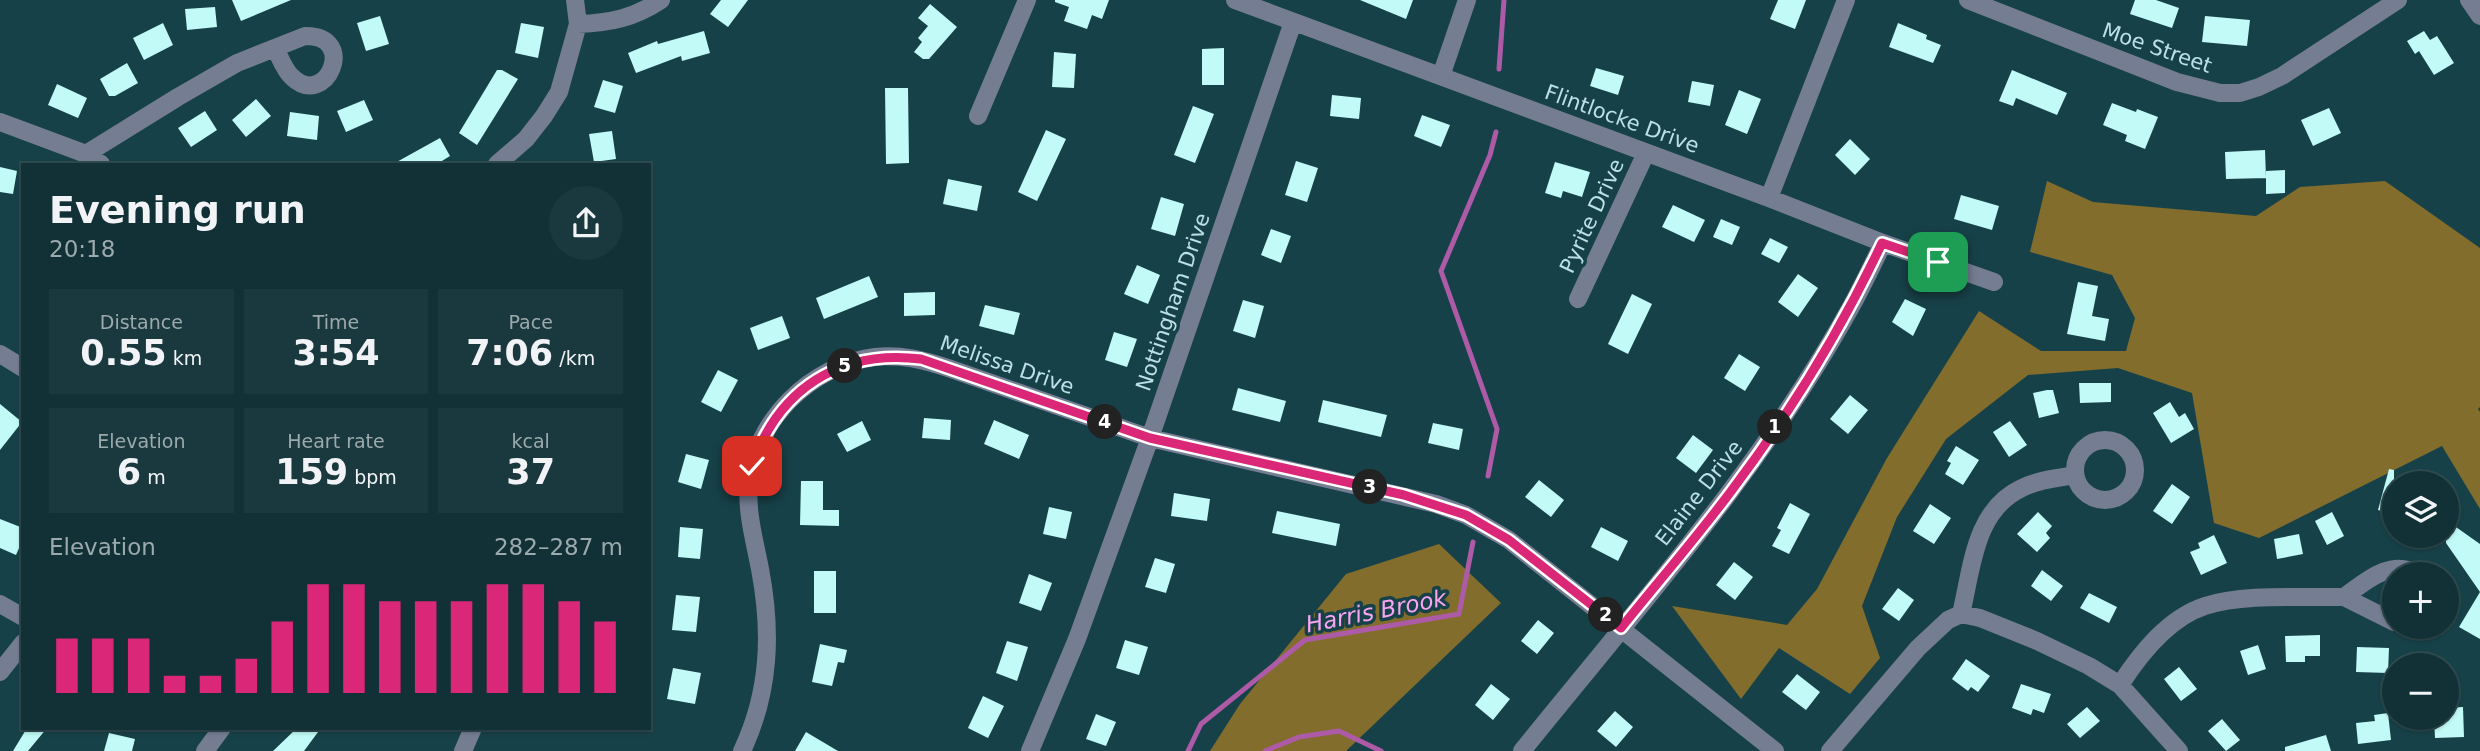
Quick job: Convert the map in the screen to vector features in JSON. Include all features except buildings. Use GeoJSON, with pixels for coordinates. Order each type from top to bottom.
{"type":"FeatureCollection","features":[{"type":"Feature","properties":{"kind":"street"},"geometry":{"type":"LineString","coordinates":[[498,163],[526,139],[559,92],[578,24],[575,0]]}},
{"type":"Feature","properties":{"kind":"street"},"geometry":{"type":"LineString","coordinates":[[578,24],[620,20],[647,10],[661,0]]}},
{"type":"Feature","properties":{"kind":"street"},"geometry":{"type":"LineString","coordinates":[[978,116],[1027,0]]}},
{"type":"Feature","properties":{"kind":"street","name":"Flintlocke Drive"},"geometry":{"type":"LineString","coordinates":[[1235,0],[1769,198],[1882,243],[1994,282]]}},
{"type":"Feature","properties":{"kind":"street"},"geometry":{"type":"LineString","coordinates":[[1441,76],[1467,0]]}},
{"type":"Feature","properties":{"kind":"street"},"geometry":{"type":"LineString","coordinates":[[1769,198],[1846,0]]}},
{"type":"Feature","properties":{"kind":"street","name":"Moe Street"},"geometry":{"type":"LineString","coordinates":[[1968,0],[2177,82],[2220,93],[2240,93],[2259,88],[2282,76],[2398,0]]}},
{"type":"Feature","properties":{"kind":"street"},"geometry":{"type":"LineString","coordinates":[[2469,0],[2480,16]]}},
{"type":"Feature","properties":{"kind":"street","name":"Nottingham Drive"},"geometry":{"type":"LineString","coordinates":[[1030,751],[1077,639],[1150,438],[1293,22]]}},
{"type":"Feature","properties":{"kind":"street"},"geometry":{"type":"LineString","coordinates":[[86,154],[225,70],[275,48]]}},
{"type":"Feature","properties":{"kind":"street"},"geometry":{"type":"LineString","coordinates":[[0,121],[86,154],[100,163]]}},
{"type":"Feature","properties":{"kind":"street","name":"Pyrite Drive"},"geometry":{"type":"LineString","coordinates":[[1578,299],[1646,153]]}},
{"type":"Feature","properties":{"kind":"street","name":"Elaine Drive"},"geometry":{"type":"LineString","coordinates":[[1522,751],[1732,489],[1769,437],[1835,335],[1882,243]]}},
{"type":"Feature","properties":{"kind":"street"},"geometry":{"type":"LineString","coordinates":[[0,354],[21,367]]}},
{"type":"Feature","properties":{"kind":"street","name":"Melissa Drive"},"geometry":{"type":"LineString","coordinates":[[742,751],[757,716],[765,683],[768,653],[765,594],[749,510],[748,487],[758,447],[785,404],[802,388],[846,366],[873,358],[898,356],[921,359],[1150,438],[1404,495],[1466,515],[1509,540],[1775,751]]}},
{"type":"Feature","properties":{"kind":"street"},"geometry":{"type":"LineString","coordinates":[[1961,614],[1973,555],[1986,521],[1996,507],[2024,486],[2075,475]]}},
{"type":"Feature","properties":{"kind":"street"},"geometry":{"type":"LineString","coordinates":[[2344,597],[2382,573]]}},
{"type":"Feature","properties":{"kind":"street"},"geometry":{"type":"LineString","coordinates":[[2120,685],[2150,645],[2184,616],[2202,606],[2236,599],[2344,597],[2382,616]]}},
{"type":"Feature","properties":{"kind":"street"},"geometry":{"type":"LineString","coordinates":[[0,604],[21,616]]}},
{"type":"Feature","properties":{"kind":"street"},"geometry":{"type":"LineString","coordinates":[[1830,751],[1918,648],[1948,620],[1961,614],[1980,618],[2037,641],[2089,666],[2120,685],[2179,751]]}},
{"type":"Feature","properties":{"kind":"street"},"geometry":{"type":"LineString","coordinates":[[0,672],[21,646]]}},
{"type":"Feature","properties":{"kind":"street"},"geometry":{"type":"LineString","coordinates":[[205,751],[217,730]]}},
{"type":"Feature","properties":{"kind":"street"},"geometry":{"type":"LineString","coordinates":[[463,751],[472,730]]}},
{"type":"Feature","properties":{"kind":"shaded area"},"geometry":{"type":"Polygon","coordinates":[[[2047,181],[2093,202],[2256,216],[2300,187],[2385,181],[2480,248],[2480,509],[2442,446],[2392,471],[2382,471],[2382,476],[2259,538],[2214,523],[2192,393],[2118,368],[2028,375],[1946,439],[1897,517],[1862,606],[1880,658],[1850,694],[1779,648],[1741,699],[1672,606],[1787,625],[1817,589],[1887,458],[1979,311],[2041,351],[2126,351],[2135,318],[2112,275],[2030,252],[2047,181]]]}},
{"type":"Feature","properties":{"kind":"shaded area"},"geometry":{"type":"Polygon","coordinates":[[[1439,544],[1501,603],[1346,751],[1210,751],[1240,704],[1346,574],[1439,544]]]}},
{"type":"Feature","properties":{"kind":"waterway","name":"Harris Brook"},"geometry":{"type":"LineString","coordinates":[[1499,69],[1504,0]]}},
{"type":"Feature","properties":{"kind":"waterway","name":"Harris Brook"},"geometry":{"type":"LineString","coordinates":[[1488,476],[1497,429],[1441,271],[1490,155],[1496,132]]}},
{"type":"Feature","properties":{"kind":"waterway","name":"Harris Brook"},"geometry":{"type":"LineString","coordinates":[[1188,751],[1201,724],[1305,640],[1459,614],[1473,542]]}},
{"type":"Feature","properties":{"kind":"waterway"},"geometry":{"type":"LineString","coordinates":[[1265,751],[1299,737],[1339,731],[1381,751]]}},
{"type":"Feature","properties":{"kind":"route"},"geometry":{"type":"LineString","coordinates":[[752,466],[758,447],[770,425],[785,404],[802,388],[846,366],[873,358],[898,356],[921,359],[1150,438],[1404,495],[1466,515],[1509,540],[1621,628],[1732,489],[1769,437],[1829,345],[1882,243],[1938,262]]}}]}
